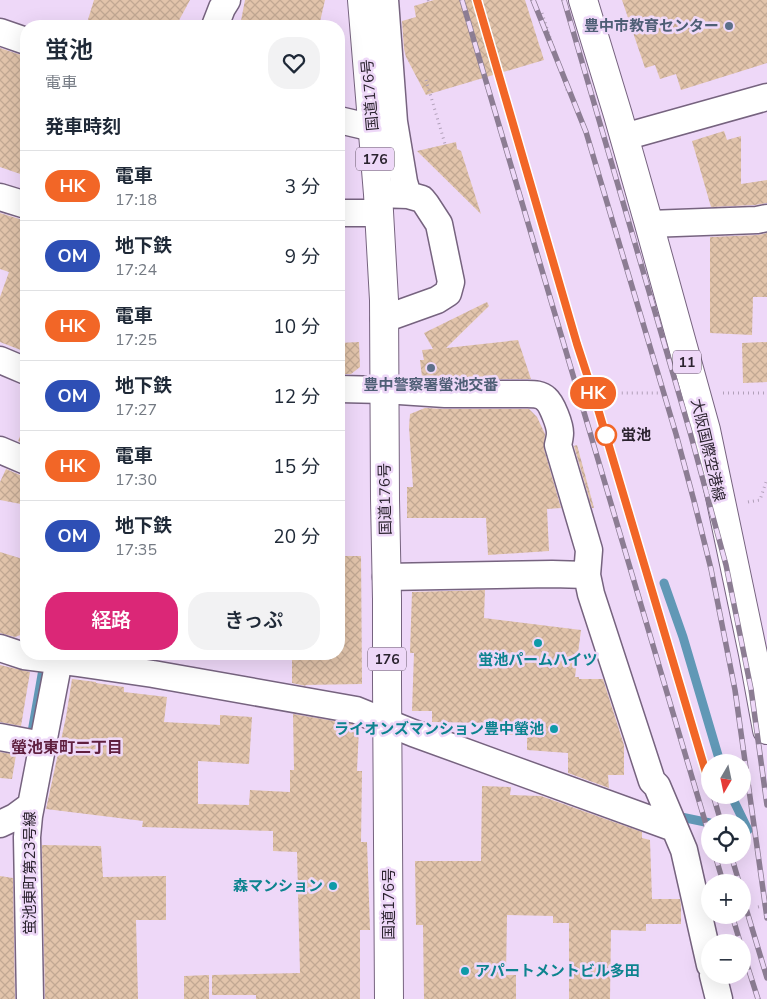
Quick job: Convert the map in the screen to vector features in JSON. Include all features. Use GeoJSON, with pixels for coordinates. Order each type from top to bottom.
{"type":"FeatureCollection","features":[{"type":"Feature","properties":{"kind":"main road","name":"国道176号"},"geometry":{"type":"LineString","coordinates":[[362,0],[373,128],[384,319],[389,999]]}},
{"type":"Feature","properties":{"kind":"main road","name":"大阪国際空港線"},"geometry":{"type":"LineString","coordinates":[[583,0],[618,115],[706,430],[767,730]]}},
{"type":"Feature","properties":{"kind":"street"},"geometry":{"type":"LineString","coordinates":[[218,20],[225,0]]}},
{"type":"Feature","properties":{"kind":"street"},"geometry":{"type":"LineString","coordinates":[[385,0],[394,122],[408,195]]}},
{"type":"Feature","properties":{"kind":"street"},"geometry":{"type":"LineString","coordinates":[[0,32],[20,40]]}},
{"type":"Feature","properties":{"kind":"street"},"geometry":{"type":"LineString","coordinates":[[624,137],[767,97]]}},
{"type":"Feature","properties":{"kind":"street"},"geometry":{"type":"LineString","coordinates":[[345,121],[373,128]]}},
{"type":"Feature","properties":{"kind":"street"},"geometry":{"type":"LineString","coordinates":[[345,211],[408,195],[422,199],[440,224],[451,276],[451,286],[448,293],[437,300],[384,319]]}},
{"type":"Feature","properties":{"kind":"street"},"geometry":{"type":"LineString","coordinates":[[0,197],[20,203]]}},
{"type":"Feature","properties":{"kind":"street"},"geometry":{"type":"LineString","coordinates":[[649,224],[758,220],[767,218]]}},
{"type":"Feature","properties":{"kind":"street"},"geometry":{"type":"LineString","coordinates":[[0,360],[20,368]]}},
{"type":"Feature","properties":{"kind":"street"},"geometry":{"type":"LineString","coordinates":[[345,389],[445,394],[538,394],[546,398],[554,411],[560,432],[558,445],[589,550],[587,575],[591,594],[652,781],[657,786],[684,850],[703,934]]}},
{"type":"Feature","properties":{"kind":"street"},"geometry":{"type":"LineString","coordinates":[[0,450],[20,458]]}},
{"type":"Feature","properties":{"kind":"street"},"geometry":{"type":"LineString","coordinates":[[386,578],[552,574],[587,575]]}},
{"type":"Feature","properties":{"kind":"street"},"geometry":{"type":"LineString","coordinates":[[0,648],[20,655]]}},
{"type":"Feature","properties":{"kind":"street","name":"蛍池東町第23号線"},"geometry":{"type":"LineString","coordinates":[[30,999],[27,837],[43,660]]}},
{"type":"Feature","properties":{"kind":"street"},"geometry":{"type":"LineString","coordinates":[[91,660],[154,664],[356,710],[431,740],[674,828]]}},
{"type":"Feature","properties":{"kind":"street"},"geometry":{"type":"LineString","coordinates":[[0,737],[34,744]]}},
{"type":"Feature","properties":{"kind":"street"},"geometry":{"type":"LineString","coordinates":[[0,824],[30,806]]}},
{"type":"Feature","properties":{"kind":"street"},"geometry":{"type":"LineString","coordinates":[[715,984],[719,999]]}},
{"type":"Feature","properties":{"kind":"path"},"geometry":{"type":"LineString","coordinates":[[542,13],[567,90]]}},
{"type":"Feature","properties":{"kind":"path"},"geometry":{"type":"LineString","coordinates":[[426,80],[445,144]]}},
{"type":"Feature","properties":{"kind":"path"},"geometry":{"type":"LineString","coordinates":[[554,411],[612,394],[658,393]]}},
{"type":"Feature","properties":{"kind":"path"},"geometry":{"type":"LineString","coordinates":[[695,393],[767,393]]}},
{"type":"Feature","properties":{"kind":"path"},"geometry":{"type":"LineString","coordinates":[[758,907],[767,905]]}},
{"type":"Feature","properties":{"kind":"building"},"geometry":{"type":"Polygon","coordinates":[[[94,0],[190,0],[179,20],[88,20],[94,0]]]}},
{"type":"Feature","properties":{"kind":"building"},"geometry":{"type":"Polygon","coordinates":[[[245,0],[325,0],[320,20],[241,20],[245,0]]]}},
{"type":"Feature","properties":{"kind":"building"},"geometry":{"type":"Polygon","coordinates":[[[434,0],[525,0],[544,60],[426,95],[406,57],[402,21],[416,17],[414,6],[434,0]]]}},
{"type":"Feature","properties":{"kind":"building"},"geometry":{"type":"Polygon","coordinates":[[[622,0],[767,0],[767,63],[681,90],[676,74],[660,79],[655,65],[645,68],[622,0]]]}},
{"type":"Feature","properties":{"kind":"building"},"geometry":{"type":"Polygon","coordinates":[[[0,48],[20,55],[20,174],[0,167],[0,48]]]}},
{"type":"Feature","properties":{"kind":"building"},"geometry":{"type":"Polygon","coordinates":[[[724,131],[727,140],[741,136],[741,184],[767,180],[767,203],[711,207],[692,141],[724,131]]]}},
{"type":"Feature","properties":{"kind":"building"},"geometry":{"type":"Polygon","coordinates":[[[456,142],[457,149],[461,151],[481,214],[417,151],[456,142]]]}},
{"type":"Feature","properties":{"kind":"building"},"geometry":{"type":"Polygon","coordinates":[[[0,213],[20,219],[20,350],[0,342],[0,297],[9,272],[0,269],[0,213]]]}},
{"type":"Feature","properties":{"kind":"building"},"geometry":{"type":"Polygon","coordinates":[[[767,233],[767,297],[753,297],[752,335],[710,333],[710,237],[767,233]]]}},
{"type":"Feature","properties":{"kind":"building"},"geometry":{"type":"Polygon","coordinates":[[[487,302],[489,306],[446,348],[518,340],[531,379],[445,379],[422,377],[420,360],[424,360],[422,350],[433,349],[424,333],[487,302]]]}},
{"type":"Feature","properties":{"kind":"building"},"geometry":{"type":"Polygon","coordinates":[[[359,342],[360,367],[351,374],[345,374],[345,343],[359,342]]]}},
{"type":"Feature","properties":{"kind":"building"},"geometry":{"type":"Polygon","coordinates":[[[767,342],[767,382],[743,383],[742,343],[767,342]]]}},
{"type":"Feature","properties":{"kind":"building"},"geometry":{"type":"Polygon","coordinates":[[[425,408],[529,409],[537,417],[545,434],[544,449],[561,508],[547,509],[549,551],[488,555],[486,518],[407,518],[407,487],[413,487],[409,427],[410,414],[425,408]]]}},
{"type":"Feature","properties":{"kind":"building"},"geometry":{"type":"Polygon","coordinates":[[[577,445],[594,508],[592,508],[574,446],[577,445]]]}},
{"type":"Feature","properties":{"kind":"building"},"geometry":{"type":"Polygon","coordinates":[[[6,469],[20,475],[20,504],[0,500],[0,482],[6,469]]]}},
{"type":"Feature","properties":{"kind":"building"},"geometry":{"type":"Polygon","coordinates":[[[0,552],[20,558],[20,635],[15,637],[0,633],[0,552]]]}},
{"type":"Feature","properties":{"kind":"building"},"geometry":{"type":"Polygon","coordinates":[[[345,556],[361,556],[362,684],[306,686],[292,683],[292,660],[345,660],[345,556]]]}},
{"type":"Feature","properties":{"kind":"building"},"geometry":{"type":"Polygon","coordinates":[[[485,590],[484,618],[581,630],[575,677],[579,677],[579,679],[603,679],[624,745],[624,775],[608,775],[609,788],[568,773],[568,753],[527,750],[527,735],[491,734],[492,723],[432,722],[432,711],[412,711],[414,653],[410,653],[412,592],[485,590]]]}},
{"type":"Feature","properties":{"kind":"building"},"geometry":{"type":"Polygon","coordinates":[[[0,665],[30,672],[21,726],[0,722],[0,665]]]}},
{"type":"Feature","properties":{"kind":"building"},"geometry":{"type":"Polygon","coordinates":[[[72,679],[124,687],[124,692],[167,697],[164,722],[220,725],[220,715],[252,717],[249,764],[198,761],[198,804],[249,805],[250,790],[290,792],[290,770],[294,770],[293,714],[352,724],[359,727],[357,771],[362,771],[361,842],[367,842],[370,930],[360,930],[360,999],[256,999],[256,995],[212,995],[212,975],[300,973],[297,852],[273,851],[273,831],[142,827],[143,821],[46,809],[66,717],[72,679]]]}},
{"type":"Feature","properties":{"kind":"building"},"geometry":{"type":"Polygon","coordinates":[[[0,752],[16,755],[12,779],[0,778],[0,752]]]}},
{"type":"Feature","properties":{"kind":"building"},"geometry":{"type":"Polygon","coordinates":[[[482,786],[511,787],[510,795],[541,796],[642,832],[642,838],[650,840],[652,899],[680,899],[681,924],[646,924],[646,931],[611,930],[610,999],[569,999],[569,923],[553,923],[553,916],[507,915],[506,975],[516,975],[516,999],[424,999],[423,925],[416,925],[415,861],[481,861],[482,786]]]}},
{"type":"Feature","properties":{"kind":"building"},"geometry":{"type":"Polygon","coordinates":[[[42,845],[101,846],[103,877],[166,876],[166,920],[136,920],[138,999],[45,999],[42,845]]]}},
{"type":"Feature","properties":{"kind":"building"},"geometry":{"type":"Polygon","coordinates":[[[0,876],[13,878],[15,999],[0,999],[0,876]]]}},
{"type":"Feature","properties":{"kind":"building"},"geometry":{"type":"Polygon","coordinates":[[[209,975],[209,999],[184,999],[184,976],[209,975]]]}},
{"type":"Feature","properties":{"kind":"waterway"},"geometry":{"type":"LineString","coordinates":[[664,583],[683,637],[718,754]]}},
{"type":"Feature","properties":{"kind":"waterway"},"geometry":{"type":"LineString","coordinates":[[32,732],[43,669]]}},
{"type":"Feature","properties":{"kind":"waterway"},"geometry":{"type":"LineString","coordinates":[[735,804],[740,814]]}},
{"type":"Feature","properties":{"kind":"waterway"},"geometry":{"type":"LineString","coordinates":[[681,817],[701,821]]}},
{"type":"Feature","properties":{"kind":"railway"},"geometry":{"type":"LineString","coordinates":[[462,0],[703,814]]}},
{"type":"Feature","properties":{"kind":"railway"},"geometry":{"type":"LineString","coordinates":[[477,0],[577,344],[701,756]]}},
{"type":"Feature","properties":{"kind":"railway"},"geometry":{"type":"LineString","coordinates":[[533,0],[586,132],[676,434],[694,501],[711,569],[735,690],[767,918]]}},
{"type":"Feature","properties":{"kind":"railway"},"geometry":{"type":"LineString","coordinates":[[564,0],[690,432],[726,565],[751,689],[767,805]]}},
{"type":"Feature","properties":{"kind":"railway"},"geometry":{"type":"LineString","coordinates":[[716,804],[719,814]]}},
{"type":"Feature","properties":{"kind":"railway"},"geometry":{"type":"LineString","coordinates":[[718,864],[721,874]]}},
{"type":"Feature","properties":{"kind":"railway"},"geometry":{"type":"LineString","coordinates":[[734,864],[737,874]]}},
{"type":"Feature","properties":{"kind":"railway"},"geometry":{"type":"LineString","coordinates":[[735,924],[738,934]]}},
{"type":"Feature","properties":{"kind":"railway"},"geometry":{"type":"LineString","coordinates":[[751,924],[767,978]]}},
{"type":"Feature","properties":{"kind":"railway"},"geometry":{"type":"LineString","coordinates":[[751,977],[758,999]]}},
{"type":"Feature","properties":{"kind":"train","name":"HK"},"geometry":{"type":"LineString","coordinates":[[477,0],[577,344],[701,756]]}},
{"type":"Feature","properties":{"kind":"place","name":"豊中市教育センター"},"geometry":{"type":"Point","coordinates":[729,26]}},
{"type":"Feature","properties":{"kind":"place","name":"豊中警察署螢池交番"},"geometry":{"type":"Point","coordinates":[431,368]}},
{"type":"Feature","properties":{"kind":"place","name":"蛍池"},"geometry":{"type":"Point","coordinates":[606,435]}},
{"type":"Feature","properties":{"kind":"place","name":"蛍池パームハイツ"},"geometry":{"type":"Point","coordinates":[538,643]}},
{"type":"Feature","properties":{"kind":"place","name":"ライオンズマンション豊中螢池"},"geometry":{"type":"Point","coordinates":[554,729]}},
{"type":"Feature","properties":{"kind":"place","name":"森マンション"},"geometry":{"type":"Point","coordinates":[333,886]}},
{"type":"Feature","properties":{"kind":"place","name":"アパートメントビル多田"},"geometry":{"type":"Point","coordinates":[465,971]}},
{"type":"Feature","properties":{"kind":"district","name":"螢池東町二丁目"},"geometry":{"type":"Point","coordinates":[67,748]}}]}
